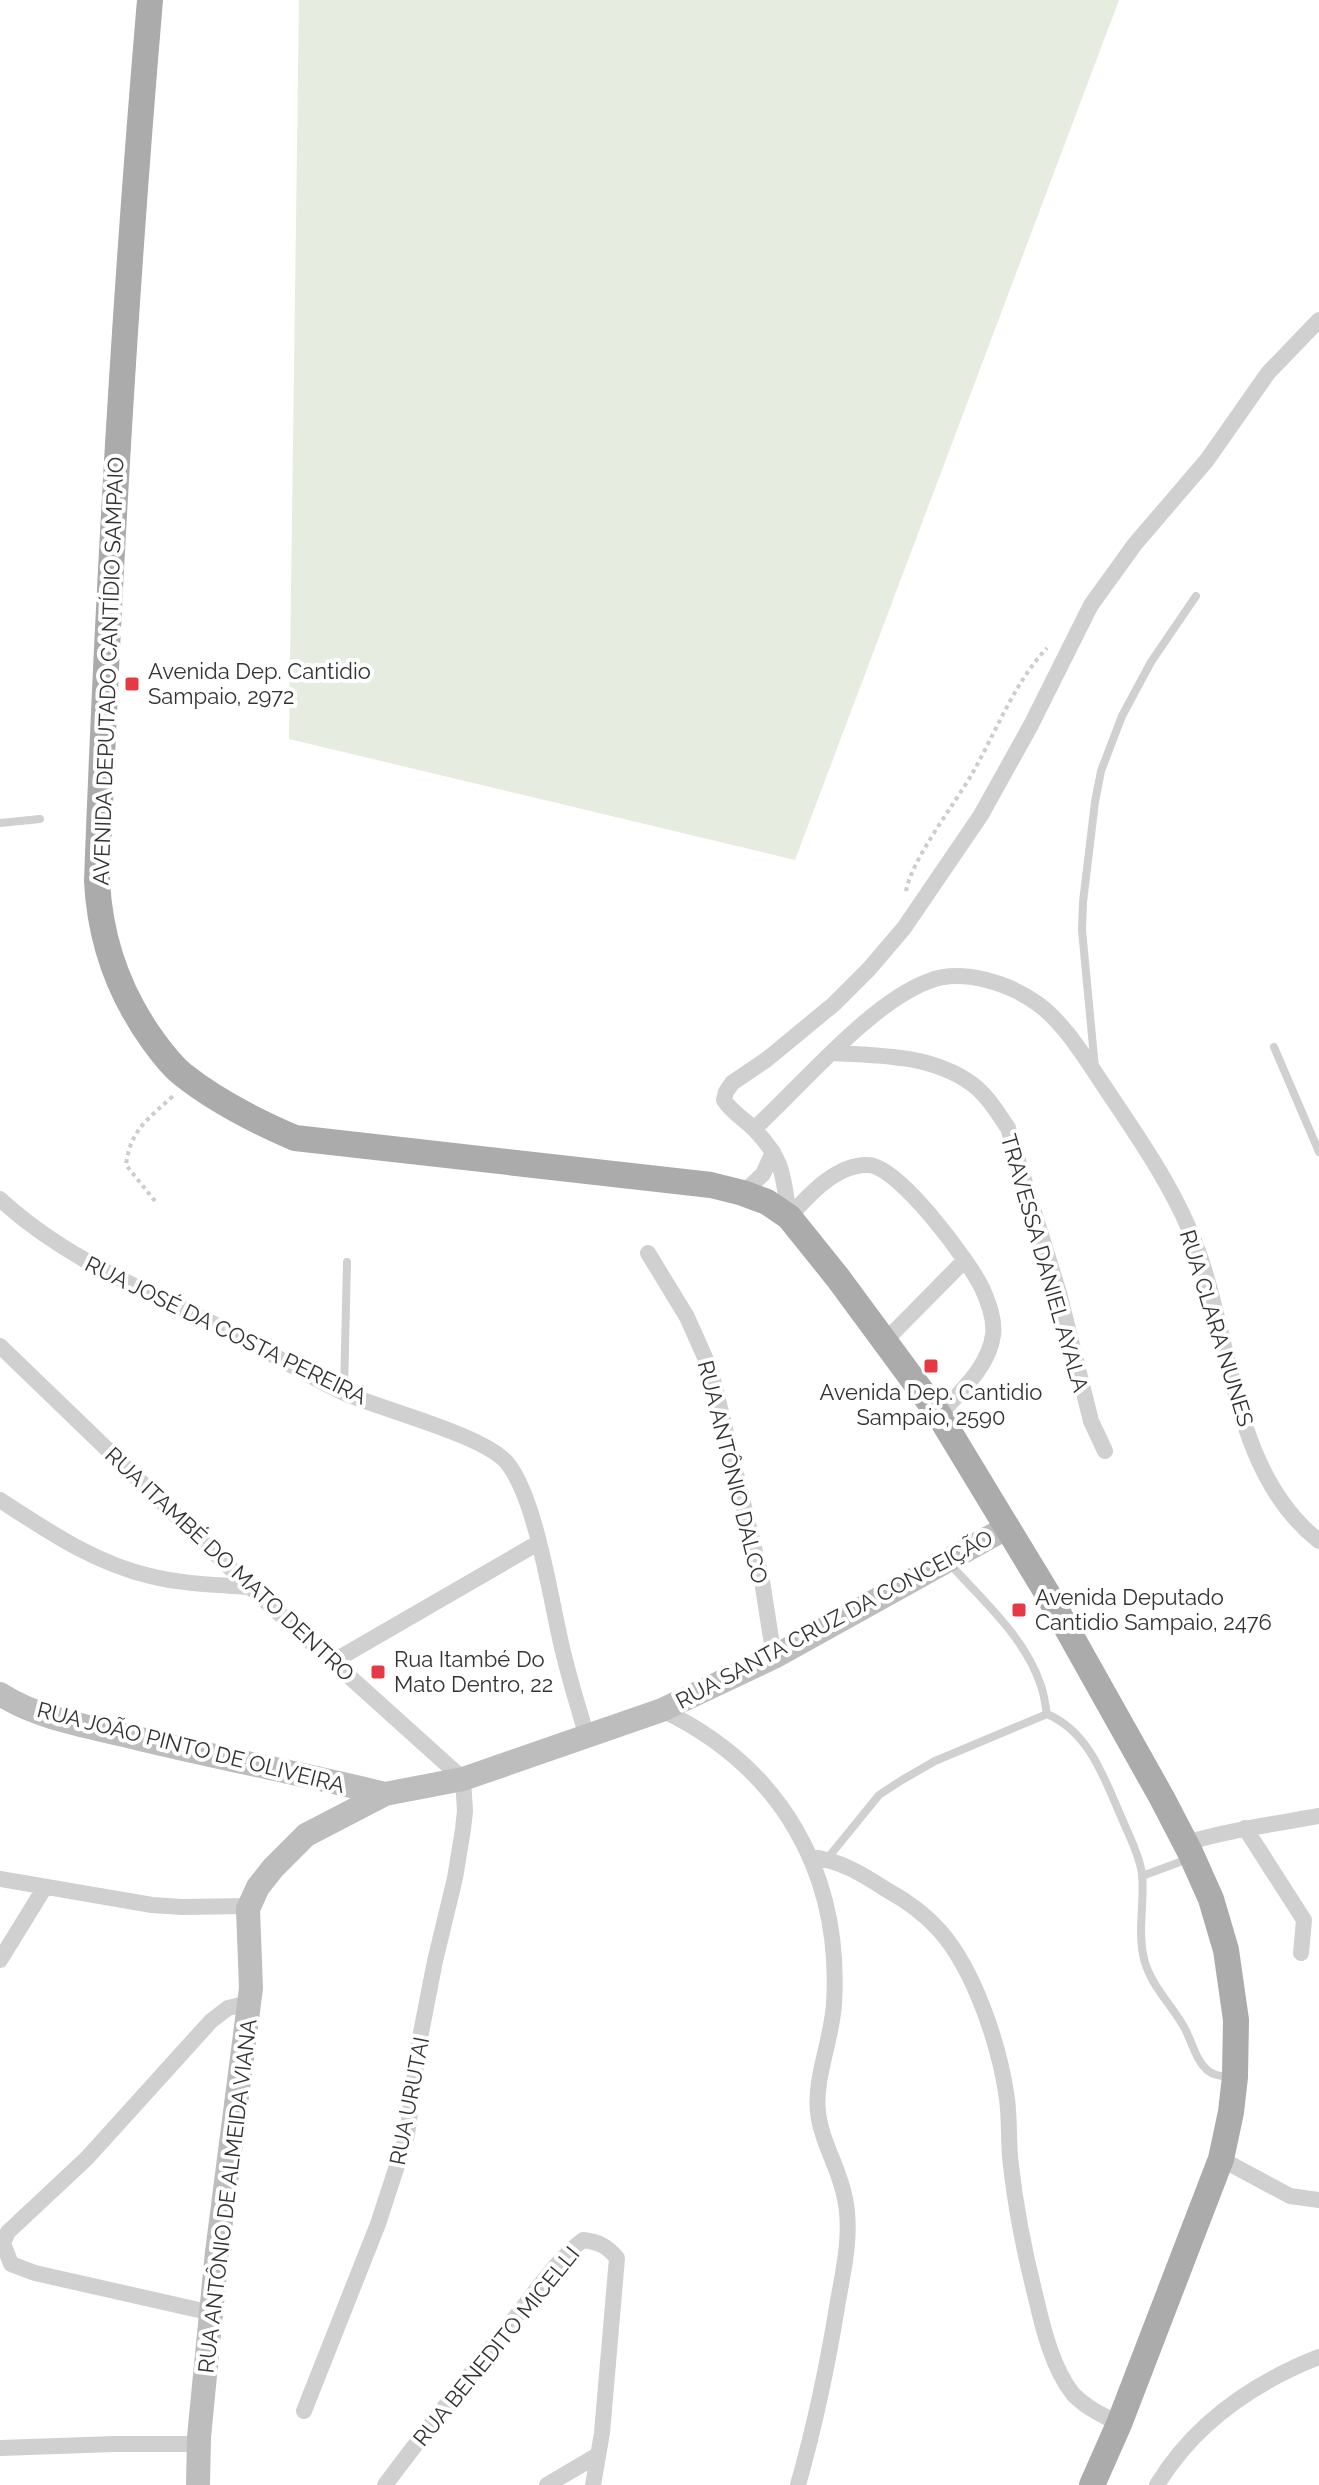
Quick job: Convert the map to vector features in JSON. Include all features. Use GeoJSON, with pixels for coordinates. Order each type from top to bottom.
{"type":"FeatureCollection","features":[{"type":"Feature","properties":{"kind":"main road","name":"AVENIDA DEPUTADO CANTÍDIO SAMPAIO"},"geometry":{"type":"LineString","coordinates":[[150,0],[117,449],[97,881],[106,945],[133,1012],[166,1058],[227,1105],[295,1138],[711,1185],[767,1202],[789,1217],[939,1415],[1008,1527],[1189,1850],[1211,1899],[1226,1950],[1236,2020],[1235,2077],[1221,2159],[1119,2424],[1092,2485]]}},
{"type":"Feature","properties":{"kind":"street"},"geometry":{"type":"LineString","coordinates":[[789,1217],[781,1164],[754,1129],[728,1107],[724,1100],[726,1092],[732,1083],[766,1060],[834,1004],[904,928],[981,815],[1031,725],[1091,605],[1135,544],[1207,460],[1268,373],[1319,320]]}},
{"type":"Feature","properties":{"kind":"street","name":"RUA CLARA NUNES"},"geometry":{"type":"LineString","coordinates":[[754,1129],[832,1053],[906,991],[939,978],[965,977],[1000,984],[1039,1005],[1063,1029],[1096,1073],[1154,1160],[1198,1250],[1243,1415],[1263,1473],[1295,1520],[1319,1541]]}},
{"type":"Feature","properties":{"kind":"street","name":"TRAVESSA DANIEL AYALA"},"geometry":{"type":"LineString","coordinates":[[832,1053],[923,1062],[974,1085],[996,1110],[1008,1128],[1059,1293],[1091,1421],[1105,1451]]}},
{"type":"Feature","properties":{"kind":"street"},"geometry":{"type":"LineString","coordinates":[[743,1193],[763,1174],[773,1152]]}},
{"type":"Feature","properties":{"kind":"street"},"geometry":{"type":"LineString","coordinates":[[789,1217],[816,1187],[840,1173],[860,1165],[879,1166],[916,1198],[964,1261],[982,1287],[990,1311],[993,1335],[987,1355],[972,1379],[939,1415]]}},
{"type":"Feature","properties":{"kind":"street","name":"RUA JOSÉ DA COSTA PEREIRA"},"geometry":{"type":"LineString","coordinates":[[0,1199],[67,1250],[111,1276],[228,1330],[344,1393],[484,1446],[506,1460],[523,1489],[587,1737]]}},
{"type":"Feature","properties":{"kind":"street","name":"RUA ANTÔNIO DALCO"},"geometry":{"type":"LineString","coordinates":[[648,1253],[687,1317],[711,1371],[762,1581],[774,1657]]}},
{"type":"Feature","properties":{"kind":"street"},"geometry":{"type":"LineString","coordinates":[[884,1342],[964,1261]]}},
{"type":"Feature","properties":{"kind":"street","name":"RUA ITAMBÉ DO MATO DENTRO"},"geometry":{"type":"LineString","coordinates":[[0,1346],[250,1587],[463,1779]]}},
{"type":"Feature","properties":{"kind":"street"},"geometry":{"type":"LineString","coordinates":[[0,1500],[67,1543],[117,1567],[184,1582],[250,1587]]}},
{"type":"Feature","properties":{"kind":"street","name":"RUA SANTA CRUZ DA CONCEIÇÃO"},"geometry":{"type":"LineString","coordinates":[[385,1794],[463,1779],[662,1710],[774,1657],[1008,1527]]}},
{"type":"Feature","properties":{"kind":"street"},"geometry":{"type":"LineString","coordinates":[[334,1661],[538,1543]]}},
{"type":"Feature","properties":{"kind":"street","name":"RUA JOÃO PINTO DE OLIVEIRA"},"geometry":{"type":"LineString","coordinates":[[0,1694],[45,1714],[91,1727],[385,1794]]}},
{"type":"Feature","properties":{"kind":"street"},"geometry":{"type":"LineString","coordinates":[[662,1710],[703,1732],[747,1768],[778,1799],[804,1841],[819,1883],[830,1933],[835,1980],[832,2030],[817,2111],[846,2200],[847,2228],[834,2329],[798,2485]]}},
{"type":"Feature","properties":{"kind":"street","name":"RUA URUTAI"},"geometry":{"type":"LineString","coordinates":[[304,2411],[364,2261],[407,2135],[419,2043],[463,1829],[463,1779]]}},
{"type":"Feature","properties":{"kind":"street"},"geometry":{"type":"LineString","coordinates":[[0,1879],[152,1905],[246,1907],[273,1868],[306,1835],[385,1794]]}},
{"type":"Feature","properties":{"kind":"street"},"geometry":{"type":"LineString","coordinates":[[1189,1850],[1245,1828],[1319,1816]]}},
{"type":"Feature","properties":{"kind":"street"},"geometry":{"type":"LineString","coordinates":[[1245,1828],[1304,1920],[1301,1953]]}},
{"type":"Feature","properties":{"kind":"street"},"geometry":{"type":"LineString","coordinates":[[810,1857],[852,1868],[909,1903],[942,1933],[962,1965],[986,2016],[999,2058],[1009,2114],[1009,2152],[1015,2196],[1031,2279],[1049,2341],[1059,2369],[1073,2393],[1090,2409],[1119,2424]]}},
{"type":"Feature","properties":{"kind":"street"},"geometry":{"type":"LineString","coordinates":[[0,1960],[45,1887]]}},
{"type":"Feature","properties":{"kind":"street","name":"RUA ANTÔNIO DE ALMEIDA VIANA"},"geometry":{"type":"LineString","coordinates":[[198,2485],[217,2252],[251,1988],[246,1907]]}},
{"type":"Feature","properties":{"kind":"street"},"geometry":{"type":"LineString","coordinates":[[212,2313],[35,2273],[11,2264],[3,2243],[8,2232],[87,2158],[211,2021],[228,2008],[249,2003]]}},
{"type":"Feature","properties":{"kind":"street"},"geometry":{"type":"LineString","coordinates":[[1221,2159],[1290,2196],[1319,2200]]}},
{"type":"Feature","properties":{"kind":"street","name":"RUA BENEDITO MICELLI"},"geometry":{"type":"LineString","coordinates":[[385,2485],[569,2251],[583,2240],[598,2242],[617,2258],[598,2455]]}},
{"type":"Feature","properties":{"kind":"street"},"geometry":{"type":"LineString","coordinates":[[1157,2485],[1194,2435],[1221,2413],[1271,2379],[1319,2357]]}},
{"type":"Feature","properties":{"kind":"street"},"geometry":{"type":"LineString","coordinates":[[0,2448],[199,2444]]}},
{"type":"Feature","properties":{"kind":"street"},"geometry":{"type":"LineString","coordinates":[[547,2485],[598,2455]]}},
{"type":"Feature","properties":{"kind":"street"},"geometry":{"type":"LineString","coordinates":[[593,2485],[598,2455]]}},
{"type":"Feature","properties":{"kind":"lane"},"geometry":{"type":"LineString","coordinates":[[1096,1073],[1082,930],[1101,771],[1122,716],[1151,662],[1196,596]]}},
{"type":"Feature","properties":{"kind":"lane"},"geometry":{"type":"LineString","coordinates":[[0,823],[40,819]]}},
{"type":"Feature","properties":{"kind":"lane"},"geometry":{"type":"LineString","coordinates":[[1274,1047],[1319,1152]]}},
{"type":"Feature","properties":{"kind":"lane"},"geometry":{"type":"LineString","coordinates":[[344,1393],[347,1262]]}},
{"type":"Feature","properties":{"kind":"lane"},"geometry":{"type":"LineString","coordinates":[[947,1561],[1003,1623],[1026,1654],[1040,1683],[1047,1714],[1082,1739],[1097,1761],[1134,1844],[1142,1876],[1140,1922],[1143,1955],[1157,1990],[1183,2025],[1206,2070],[1235,2077]]}},
{"type":"Feature","properties":{"kind":"lane"},"geometry":{"type":"LineString","coordinates":[[827,1859],[879,1795],[935,1761],[1047,1714]]}},
{"type":"Feature","properties":{"kind":"lane"},"geometry":{"type":"LineString","coordinates":[[1142,1876],[1189,1850]]}},
{"type":"Feature","properties":{"kind":"path"},"geometry":{"type":"LineString","coordinates":[[904,928],[907,883],[972,775],[1030,667],[1048,647]]}},
{"type":"Feature","properties":{"kind":"path"},"geometry":{"type":"LineString","coordinates":[[155,1201],[126,1165],[128,1150],[132,1138],[143,1124],[191,1080]]}},
{"type":"Feature","properties":{"kind":"shaded area"},"geometry":{"type":"Polygon","coordinates":[[[299,0],[1119,0],[795,860],[289,739],[299,0]]]}},
{"type":"Feature","properties":{"kind":"place","name":"Avenida Dep. Cantidio Sampaio, 2972"},"geometry":{"type":"Point","coordinates":[132,684]}},
{"type":"Feature","properties":{"kind":"place","name":"Avenida Dep. Cantidio Sampaio, 2590"},"geometry":{"type":"Point","coordinates":[931,1366]}},
{"type":"Feature","properties":{"kind":"place","name":"Avenida Deputado Cantidio Sampaio, 2476"},"geometry":{"type":"Point","coordinates":[1019,1610]}},
{"type":"Feature","properties":{"kind":"place","name":"Rua Itambé Do Mato Dentro, 22"},"geometry":{"type":"Point","coordinates":[378,1672]}}]}
